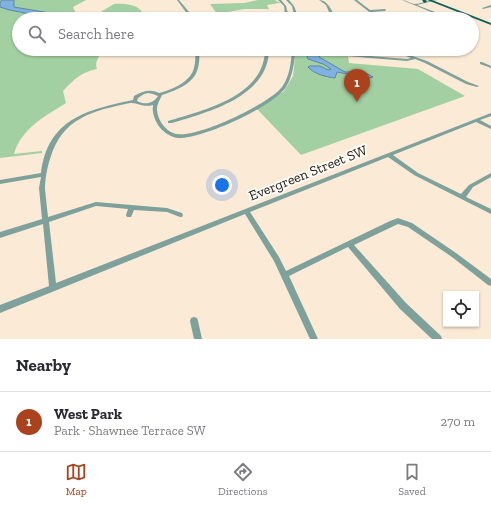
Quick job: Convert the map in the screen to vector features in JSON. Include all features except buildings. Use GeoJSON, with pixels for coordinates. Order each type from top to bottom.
{"type":"FeatureCollection","features":[{"type":"Feature","properties":{"kind":"main road"},"geometry":{"type":"LineString","coordinates":[[433,0],[465,12]]}},
{"type":"Feature","properties":{"kind":"main road"},"geometry":{"type":"LineString","coordinates":[[433,0],[463,12]]}},
{"type":"Feature","properties":{"kind":"main road"},"geometry":{"type":"LineString","coordinates":[[442,0],[455,8]]}},
{"type":"Feature","properties":{"kind":"main road"},"geometry":{"type":"LineString","coordinates":[[479,18],[491,23]]}},
{"type":"Feature","properties":{"kind":"main road"},"geometry":{"type":"LineString","coordinates":[[479,18],[491,23]]}},
{"type":"Feature","properties":{"kind":"street"},"geometry":{"type":"LineString","coordinates":[[179,0],[188,12]]}},
{"type":"Feature","properties":{"kind":"street"},"geometry":{"type":"LineString","coordinates":[[279,0],[284,4],[286,12]]}},
{"type":"Feature","properties":{"kind":"street"},"geometry":{"type":"LineString","coordinates":[[287,0],[294,6],[295,12]]}},
{"type":"Feature","properties":{"kind":"street"},"geometry":{"type":"LineString","coordinates":[[320,0],[327,5],[330,12]]}},
{"type":"Feature","properties":{"kind":"street"},"geometry":{"type":"LineString","coordinates":[[355,0],[369,11],[385,10]]}},
{"type":"Feature","properties":{"kind":"street"},"geometry":{"type":"LineString","coordinates":[[403,0],[435,12]]}},
{"type":"Feature","properties":{"kind":"street"},"geometry":{"type":"LineString","coordinates":[[416,4],[433,0]]}},
{"type":"Feature","properties":{"kind":"street"},"geometry":{"type":"LineString","coordinates":[[483,8],[491,6]]}},
{"type":"Feature","properties":{"kind":"street"},"geometry":{"type":"LineString","coordinates":[[136,101],[136,97],[145,92],[153,92],[159,95],[177,88],[191,77],[196,68],[197,56]]}},
{"type":"Feature","properties":{"kind":"street"},"geometry":{"type":"LineString","coordinates":[[170,122],[199,113],[226,102],[247,90],[258,78],[266,64],[267,56]]}},
{"type":"Feature","properties":{"kind":"street"},"geometry":{"type":"LineString","coordinates":[[159,95],[154,110],[157,120],[163,129],[177,136],[193,135],[250,112],[280,92],[288,78],[293,56]]}},
{"type":"Feature","properties":{"kind":"street"},"geometry":{"type":"LineString","coordinates":[[358,56],[407,60],[415,58]]}},
{"type":"Feature","properties":{"kind":"street"},"geometry":{"type":"LineString","coordinates":[[409,56],[467,83],[477,86]]}},
{"type":"Feature","properties":{"kind":"street"},"geometry":{"type":"LineString","coordinates":[[481,63],[491,67]]}},
{"type":"Feature","properties":{"kind":"street"},"geometry":{"type":"LineString","coordinates":[[53,288],[47,220],[42,188],[48,152],[56,136],[66,125],[81,115],[99,108],[136,101],[154,110]]}},
{"type":"Feature","properties":{"kind":"street"},"geometry":{"type":"LineString","coordinates":[[143,105],[152,104],[157,101]]}},
{"type":"Feature","properties":{"kind":"street","name":"Evergreen Street SW"},"geometry":{"type":"LineString","coordinates":[[0,309],[491,114]]}},
{"type":"Feature","properties":{"kind":"street"},"geometry":{"type":"LineString","coordinates":[[476,120],[491,128]]}},
{"type":"Feature","properties":{"kind":"street"},"geometry":{"type":"LineString","coordinates":[[389,155],[416,174],[463,196],[491,212]]}},
{"type":"Feature","properties":{"kind":"street"},"geometry":{"type":"LineString","coordinates":[[0,182],[43,175]]}},
{"type":"Feature","properties":{"kind":"street"},"geometry":{"type":"LineString","coordinates":[[463,196],[471,186],[491,175]]}},
{"type":"Feature","properties":{"kind":"street"},"geometry":{"type":"LineString","coordinates":[[0,235],[96,204],[167,210],[180,215]]}},
{"type":"Feature","properties":{"kind":"street"},"geometry":{"type":"LineString","coordinates":[[129,216],[132,207]]}},
{"type":"Feature","properties":{"kind":"street"},"geometry":{"type":"LineString","coordinates":[[246,211],[267,242],[314,339]]}},
{"type":"Feature","properties":{"kind":"street"},"geometry":{"type":"LineString","coordinates":[[284,275],[398,221],[403,222],[454,255],[491,283]]}},
{"type":"Feature","properties":{"kind":"street"},"geometry":{"type":"LineString","coordinates":[[349,244],[403,306],[438,339]]}},
{"type":"Feature","properties":{"kind":"street"},"geometry":{"type":"LineString","coordinates":[[194,321],[198,339]]}},
{"type":"Feature","properties":{"kind":"green space"},"geometry":{"type":"Polygon","coordinates":[[[0,0],[86,0],[73,7],[75,12],[12,12],[12,56],[100,56],[96,66],[97,69],[83,74],[63,91],[66,103],[42,118],[28,130],[17,145],[14,154],[42,151],[42,153],[0,158],[0,0]]]}},
{"type":"Feature","properties":{"kind":"green space"},"geometry":{"type":"Polygon","coordinates":[[[258,0],[275,0],[280,3],[267,5],[269,9],[244,9],[228,12],[216,12],[210,4],[244,3],[258,0]]]}},
{"type":"Feature","properties":{"kind":"green space"},"geometry":{"type":"Polygon","coordinates":[[[114,4],[125,4],[137,7],[142,12],[100,12],[114,4]]]}},
{"type":"Feature","properties":{"kind":"green space"},"geometry":{"type":"Polygon","coordinates":[[[295,56],[348,56],[349,63],[418,69],[465,96],[301,155],[257,109],[284,91],[293,76],[295,56]]]}},
{"type":"Feature","properties":{"kind":"water"},"geometry":{"type":"Polygon","coordinates":[[[2,0],[14,0],[14,7],[44,12],[20,12],[5,9],[0,7],[0,2],[2,0]]]}},
{"type":"Feature","properties":{"kind":"water"},"geometry":{"type":"Polygon","coordinates":[[[320,56],[319,57],[345,72],[364,72],[373,77],[369,78],[337,72],[335,78],[324,76],[308,67],[320,66],[328,70],[331,69],[323,64],[308,59],[307,57],[320,56]]]}},
{"type":"Feature","properties":{"kind":"place","name":"West Park"},"geometry":{"type":"Point","coordinates":[357,102]}}]}
